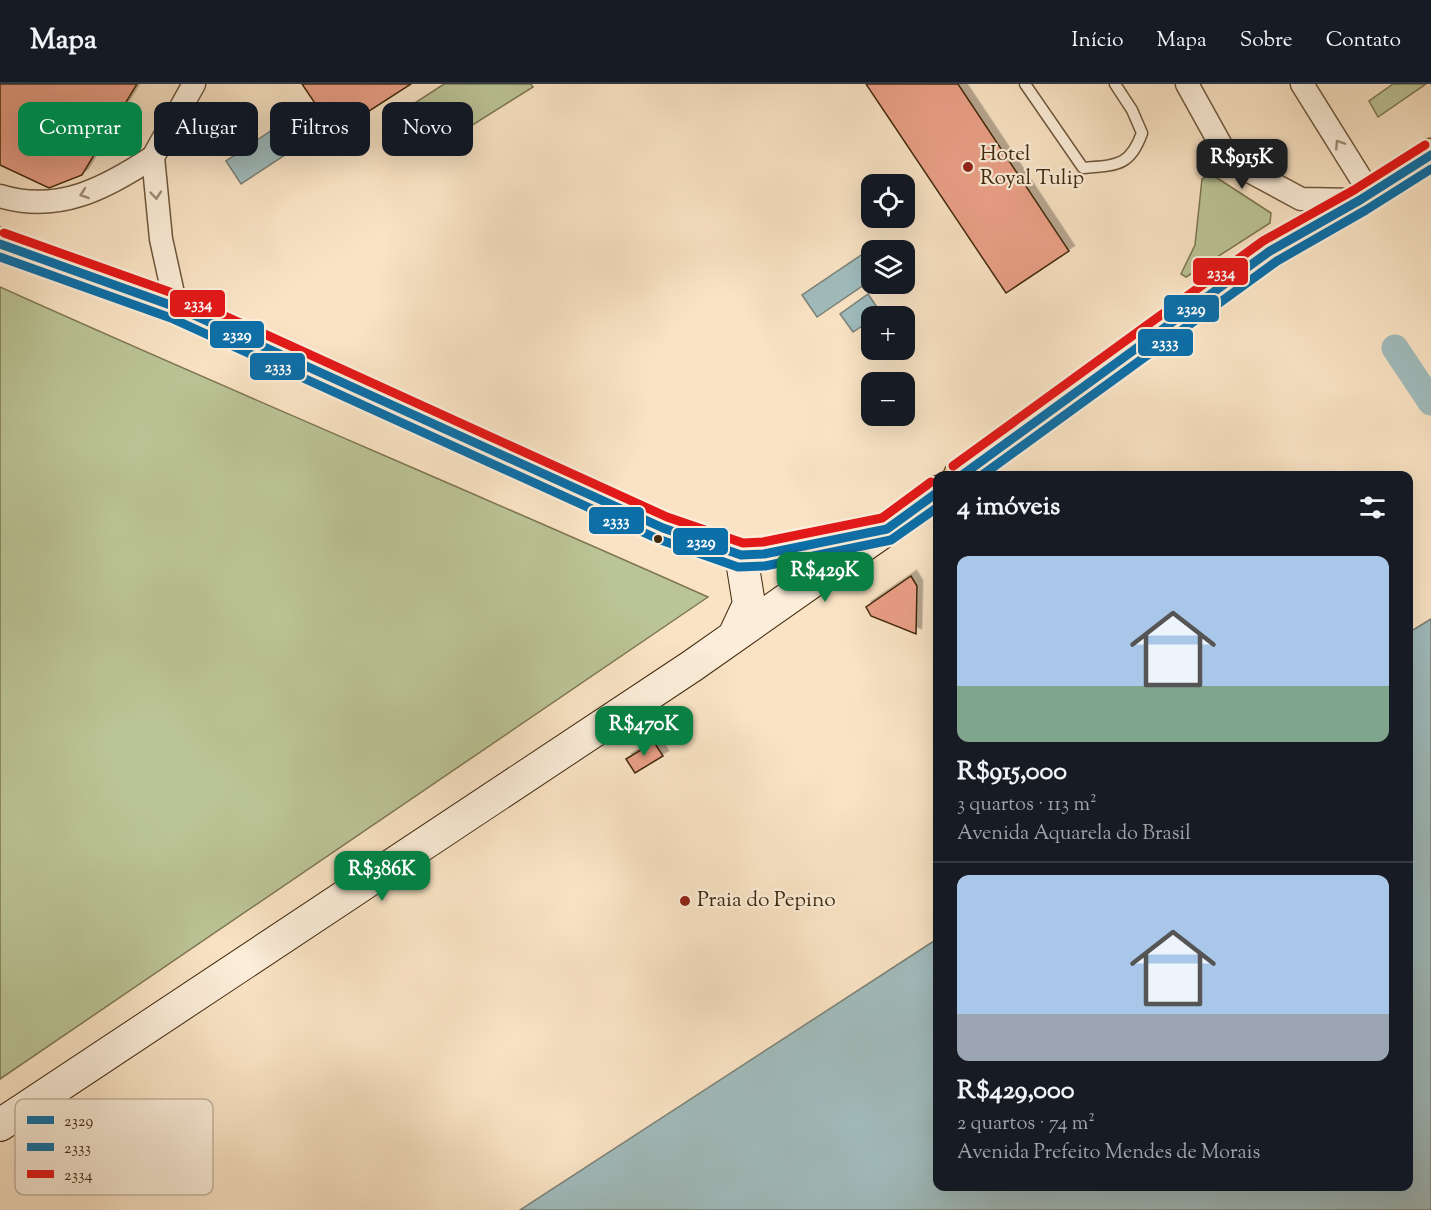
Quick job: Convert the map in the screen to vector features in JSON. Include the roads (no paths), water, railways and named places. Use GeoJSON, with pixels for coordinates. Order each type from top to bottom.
{"type":"FeatureCollection","features":[{"type":"Feature","properties":{"kind":"main road"},"geometry":{"type":"LineString","coordinates":[[967,471],[1270,251],[1365,197],[1431,154]]}},
{"type":"Feature","properties":{"kind":"main road"},"geometry":{"type":"LineString","coordinates":[[0,244],[176,307],[663,528],[741,555],[764,554],[887,529],[933,496]]}},
{"type":"Feature","properties":{"kind":"street"},"geometry":{"type":"LineString","coordinates":[[0,196],[21,203],[68,199],[114,183],[153,157],[194,84]]}},
{"type":"Feature","properties":{"kind":"street"},"geometry":{"type":"LineString","coordinates":[[1187,84],[1222,147],[1251,172],[1302,199],[1365,197],[1302,84]]}},
{"type":"Feature","properties":{"kind":"street"},"geometry":{"type":"LineString","coordinates":[[153,157],[162,239],[176,307]]}},
{"type":"Feature","properties":{"kind":"street"},"geometry":{"type":"LineString","coordinates":[[39,1099],[734,636],[887,529]]}},
{"type":"Feature","properties":{"kind":"street"},"geometry":{"type":"LineString","coordinates":[[734,636],[749,604],[741,555]]}},
{"type":"Feature","properties":{"kind":"street"},"geometry":{"type":"LineString","coordinates":[[0,1125],[15,1115]]}},
{"type":"Feature","properties":{"kind":"lane"},"geometry":{"type":"LineString","coordinates":[[1025,84],[1083,168],[1113,166],[1135,153],[1142,133],[1132,110],[1115,84]]}},
{"type":"Feature","properties":{"kind":"water"},"geometry":{"type":"Polygon","coordinates":[[[270,131],[270,156],[283,156],[241,184],[226,161],[233,156],[258,156],[258,139],[270,131]]]}},
{"type":"Feature","properties":{"kind":"water"},"geometry":{"type":"Polygon","coordinates":[[[861,255],[861,287],[817,317],[802,295],[861,255]]]}},
{"type":"Feature","properties":{"kind":"water"},"geometry":{"type":"Polygon","coordinates":[[[868,294],[876,306],[861,306],[861,327],[853,332],[840,314],[868,294]]]}},
{"type":"Feature","properties":{"kind":"water"},"geometry":{"type":"Polygon","coordinates":[[[1431,619],[1431,1210],[520,1210],[933,942],[933,1191],[1413,1191],[1413,630],[1431,619]]]}},
{"type":"Feature","properties":{"kind":"waterway"},"geometry":{"type":"LineString","coordinates":[[1395,348],[1431,402]]}},
{"type":"Feature","properties":{"kind":"place","name":"Hotel Royal Tulip"},"geometry":{"type":"Point","coordinates":[968,167]}},
{"type":"Feature","properties":{"kind":"place","name":"Praia do Pepino"},"geometry":{"type":"Point","coordinates":[685,901]}}]}
